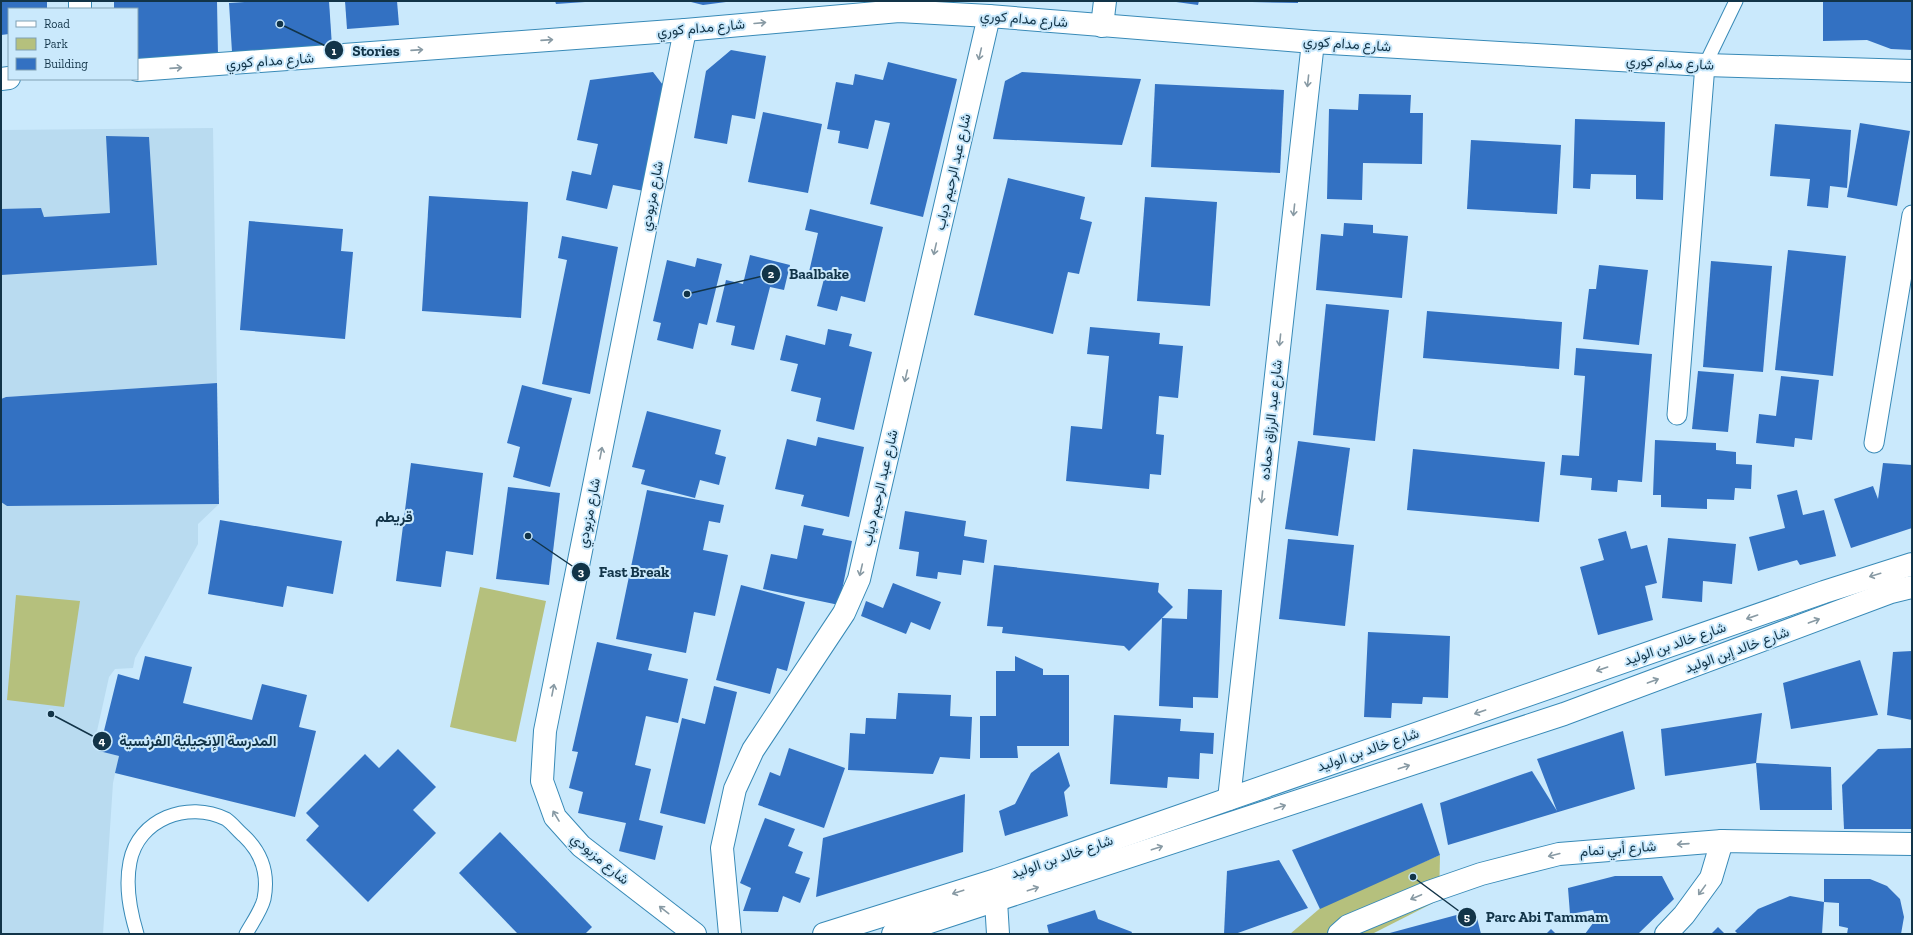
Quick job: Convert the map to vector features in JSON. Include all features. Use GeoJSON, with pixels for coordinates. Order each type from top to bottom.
{"type":"FeatureCollection","features":[{"type":"Feature","properties":{"kind":"street"},"geometry":{"type":"LineString","coordinates":[[1102,26],[1105,1]]}},
{"type":"Feature","properties":{"kind":"street","name":"شارع مدام كوري"},"geometry":{"type":"LineString","coordinates":[[138,70],[685,30],[891,6],[1102,26],[1313,42],[1705,65],[1912,71]]}},
{"type":"Feature","properties":{"kind":"street","name":"شارع عبد الرحيم دياب"},"geometry":{"type":"LineString","coordinates":[[730,934],[722,848],[735,789],[753,750],[844,613],[859,579],[989,16]]}},
{"type":"Feature","properties":{"kind":"street","name":"شارع مزبودي"},"geometry":{"type":"LineString","coordinates":[[685,30],[545,731],[542,781],[555,817],[581,846],[695,934]]}},
{"type":"Feature","properties":{"kind":"street","name":"شارع عبد الرزاق حماده"},"geometry":{"type":"LineString","coordinates":[[1229,799],[1313,42]]}},
{"type":"Feature","properties":{"kind":"street"},"geometry":{"type":"LineString","coordinates":[[1677,416],[1705,65]]}},
{"type":"Feature","properties":{"kind":"street"},"geometry":{"type":"LineString","coordinates":[[1874,443],[1912,215]]}},
{"type":"Feature","properties":{"kind":"street","name":"شارع خالد بن الوليد"},"geometry":{"type":"LineString","coordinates":[[824,934],[996,880],[1824,592],[1912,564]]}},
{"type":"Feature","properties":{"kind":"street","name":"شارع خالد إبن الوليد"},"geometry":{"type":"LineString","coordinates":[[1564,714],[1891,592],[1912,587]]}},
{"type":"Feature","properties":{"kind":"street","name":"شارع خالد بن الوليد"},"geometry":{"type":"LineString","coordinates":[[892,934],[1564,714]]}},
{"type":"Feature","properties":{"kind":"street"},"geometry":{"type":"LineString","coordinates":[[1666,934],[1684,915],[1711,878],[1722,841]]}},
{"type":"Feature","properties":{"kind":"street","name":"شارع أبي تمام"},"geometry":{"type":"LineString","coordinates":[[1339,934],[1348,926],[1429,892],[1481,874],[1559,854],[1722,841],[1912,844]]}},
{"type":"Feature","properties":{"kind":"street"},"geometry":{"type":"LineString","coordinates":[[996,901],[998,934]]}},
{"type":"Feature","properties":{"kind":"lane"},"geometry":{"type":"LineString","coordinates":[[1705,65],[1736,1]]}},
{"type":"Feature","properties":{"kind":"lane"},"geometry":{"type":"LineString","coordinates":[[137,934],[127,891],[130,861],[138,841],[152,824],[176,813],[202,812],[226,820],[256,847],[261,859],[265,871],[264,899],[260,910],[246,934]]}},
{"type":"Feature","properties":{"kind":"shaded area"},"geometry":{"type":"Polygon","coordinates":[[[213,128],[217,383],[6,397],[1,399],[1,130],[213,128]]]}},
{"type":"Feature","properties":{"kind":"shaded area"},"geometry":{"type":"Polygon","coordinates":[[[1,502],[7,506],[219,504],[198,524],[198,544],[135,658],[133,668],[115,669],[109,677],[97,731],[103,732],[99,751],[119,756],[113,783],[103,934],[1,934],[1,502]]]}},
{"type":"Feature","properties":{"kind":"green space"},"geometry":{"type":"Polygon","coordinates":[[[480,587],[546,601],[516,742],[450,727],[480,587]]]}},
{"type":"Feature","properties":{"kind":"green space"},"geometry":{"type":"Polygon","coordinates":[[[16,595],[80,601],[64,707],[7,700],[16,595]]]}},
{"type":"Feature","properties":{"kind":"green space"},"geometry":{"type":"Polygon","coordinates":[[[1440,855],[1439,900],[1372,934],[1290,934],[1325,904],[1440,855]]]}},
{"type":"Feature","properties":{"kind":"building"},"geometry":{"type":"Polygon","coordinates":[[[1,1],[47,1],[47,8],[8,8],[8,34],[1,35],[1,1]]]}},
{"type":"Feature","properties":{"kind":"building"},"geometry":{"type":"Polygon","coordinates":[[[114,1],[217,1],[218,56],[138,59],[138,8],[114,8],[114,1]]]}},
{"type":"Feature","properties":{"kind":"building"},"geometry":{"type":"Polygon","coordinates":[[[260,1],[329,1],[332,46],[232,52],[229,3],[260,1]]]}},
{"type":"Feature","properties":{"kind":"building"},"geometry":{"type":"Polygon","coordinates":[[[345,1],[397,1],[399,25],[347,29],[345,1]]]}},
{"type":"Feature","properties":{"kind":"building"},"geometry":{"type":"Polygon","coordinates":[[[555,1],[585,1],[585,2],[556,4],[555,1]]]}},
{"type":"Feature","properties":{"kind":"building"},"geometry":{"type":"Polygon","coordinates":[[[687,1],[726,1],[726,2],[703,5],[687,1]]]}},
{"type":"Feature","properties":{"kind":"building"},"geometry":{"type":"Polygon","coordinates":[[[1169,1],[1199,1],[1198,5],[1169,1]]]}},
{"type":"Feature","properties":{"kind":"building"},"geometry":{"type":"Polygon","coordinates":[[[1298,1],[1298,3],[1252,2],[1298,1]]]}},
{"type":"Feature","properties":{"kind":"building"},"geometry":{"type":"Polygon","coordinates":[[[1912,1],[1912,50],[1891,49],[1867,40],[1823,41],[1823,2],[1912,1]]]}},
{"type":"Feature","properties":{"kind":"building"},"geometry":{"type":"Polygon","coordinates":[[[731,50],[766,56],[755,119],[732,115],[727,144],[694,138],[706,71],[731,50]]]}},
{"type":"Feature","properties":{"kind":"building"},"geometry":{"type":"Polygon","coordinates":[[[888,62],[957,79],[923,217],[870,204],[890,123],[875,120],[868,149],[838,143],[840,131],[827,129],[836,82],[853,85],[855,74],[883,80],[888,62]]]}},
{"type":"Feature","properties":{"kind":"building"},"geometry":{"type":"Polygon","coordinates":[[[653,72],[666,89],[644,191],[613,185],[607,209],[566,200],[572,171],[591,175],[598,144],[577,140],[590,80],[653,72]]]}},
{"type":"Feature","properties":{"kind":"building"},"geometry":{"type":"Polygon","coordinates":[[[1022,72],[1141,79],[1122,145],[993,139],[1005,81],[1022,72]]]}},
{"type":"Feature","properties":{"kind":"building"},"geometry":{"type":"Polygon","coordinates":[[[1155,84],[1284,90],[1280,173],[1151,167],[1155,84]]]}},
{"type":"Feature","properties":{"kind":"building"},"geometry":{"type":"Polygon","coordinates":[[[1359,94],[1411,95],[1410,113],[1423,113],[1422,164],[1363,163],[1362,200],[1327,199],[1329,109],[1358,110],[1359,94]]]}},
{"type":"Feature","properties":{"kind":"building"},"geometry":{"type":"Polygon","coordinates":[[[763,112],[822,124],[808,193],[748,182],[763,112]]]}},
{"type":"Feature","properties":{"kind":"building"},"geometry":{"type":"Polygon","coordinates":[[[1575,119],[1665,122],[1663,200],[1636,199],[1636,175],[1591,174],[1590,189],[1573,188],[1575,119]]]}},
{"type":"Feature","properties":{"kind":"building"},"geometry":{"type":"Polygon","coordinates":[[[1860,123],[1910,131],[1897,206],[1847,197],[1860,123]]]}},
{"type":"Feature","properties":{"kind":"building"},"geometry":{"type":"Polygon","coordinates":[[[1775,124],[1851,130],[1847,188],[1830,186],[1828,208],[1807,206],[1810,179],[1770,176],[1775,124]]]}},
{"type":"Feature","properties":{"kind":"building"},"geometry":{"type":"Polygon","coordinates":[[[106,136],[149,137],[157,265],[1,275],[1,209],[41,208],[44,217],[110,213],[106,136]]]}},
{"type":"Feature","properties":{"kind":"building"},"geometry":{"type":"Polygon","coordinates":[[[1471,140],[1561,145],[1557,214],[1467,209],[1471,140]]]}},
{"type":"Feature","properties":{"kind":"building"},"geometry":{"type":"Polygon","coordinates":[[[1008,178],[1085,197],[1080,219],[1092,222],[1079,274],[1068,272],[1053,334],[974,315],[1008,178]]]}},
{"type":"Feature","properties":{"kind":"building"},"geometry":{"type":"Polygon","coordinates":[[[429,196],[528,202],[521,318],[422,311],[429,196]]]}},
{"type":"Feature","properties":{"kind":"building"},"geometry":{"type":"Polygon","coordinates":[[[1145,197],[1217,202],[1210,306],[1137,301],[1145,197]]]}},
{"type":"Feature","properties":{"kind":"building"},"geometry":{"type":"Polygon","coordinates":[[[810,209],[883,227],[865,302],[841,296],[837,311],[817,306],[825,275],[809,272],[818,233],[805,230],[810,209]]]}},
{"type":"Feature","properties":{"kind":"building"},"geometry":{"type":"Polygon","coordinates":[[[249,221],[343,229],[341,251],[353,252],[345,339],[240,330],[249,221]]]}},
{"type":"Feature","properties":{"kind":"building"},"geometry":{"type":"Polygon","coordinates":[[[1344,223],[1373,225],[1373,233],[1408,236],[1402,298],[1316,290],[1321,234],[1343,236],[1344,223]]]}},
{"type":"Feature","properties":{"kind":"building"},"geometry":{"type":"Polygon","coordinates":[[[562,236],[618,247],[590,394],[542,384],[567,260],[558,258],[562,236]]]}},
{"type":"Feature","properties":{"kind":"building"},"geometry":{"type":"Polygon","coordinates":[[[1788,250],[1846,256],[1833,376],[1775,370],[1788,250]]]}},
{"type":"Feature","properties":{"kind":"building"},"geometry":{"type":"Polygon","coordinates":[[[750,255],[790,265],[784,290],[770,287],[754,350],[731,345],[735,326],[716,322],[726,280],[743,284],[750,255]]]}},
{"type":"Feature","properties":{"kind":"building"},"geometry":{"type":"Polygon","coordinates":[[[697,258],[722,264],[707,325],[699,323],[693,349],[657,340],[661,323],[653,321],[667,260],[695,267],[697,258]]]}},
{"type":"Feature","properties":{"kind":"building"},"geometry":{"type":"Polygon","coordinates":[[[1711,261],[1772,266],[1763,372],[1703,367],[1711,261]]]}},
{"type":"Feature","properties":{"kind":"building"},"geometry":{"type":"Polygon","coordinates":[[[1599,265],[1648,270],[1639,345],[1583,339],[1589,289],[1596,289],[1599,265]]]}},
{"type":"Feature","properties":{"kind":"building"},"geometry":{"type":"Polygon","coordinates":[[[1326,304],[1389,310],[1375,441],[1313,435],[1326,304]]]}},
{"type":"Feature","properties":{"kind":"building"},"geometry":{"type":"Polygon","coordinates":[[[1427,311],[1562,322],[1559,369],[1423,358],[1427,311]]]}},
{"type":"Feature","properties":{"kind":"building"},"geometry":{"type":"Polygon","coordinates":[[[1090,327],[1160,333],[1159,344],[1183,346],[1178,398],[1159,396],[1156,434],[1164,435],[1161,475],[1150,474],[1149,489],[1066,481],[1071,426],[1102,429],[1109,356],[1087,354],[1090,327]]]}},
{"type":"Feature","properties":{"kind":"building"},"geometry":{"type":"Polygon","coordinates":[[[828,329],[852,334],[849,346],[872,352],[854,430],[816,421],[821,398],[791,391],[798,364],[780,360],[786,335],[825,345],[828,329]]]}},
{"type":"Feature","properties":{"kind":"building"},"geometry":{"type":"Polygon","coordinates":[[[1576,348],[1652,354],[1642,482],[1618,480],[1617,492],[1591,490],[1592,478],[1560,475],[1562,455],[1579,456],[1585,376],[1574,375],[1576,348]]]}},
{"type":"Feature","properties":{"kind":"building"},"geometry":{"type":"Polygon","coordinates":[[[1698,371],[1734,374],[1728,432],[1692,429],[1698,371]]]}},
{"type":"Feature","properties":{"kind":"building"},"geometry":{"type":"Polygon","coordinates":[[[1781,376],[1819,380],[1812,440],[1795,438],[1794,447],[1756,443],[1759,414],[1776,416],[1781,376]]]}},
{"type":"Feature","properties":{"kind":"building"},"geometry":{"type":"Polygon","coordinates":[[[217,383],[219,504],[7,506],[1,502],[1,399],[6,397],[217,383]]]}},
{"type":"Feature","properties":{"kind":"building"},"geometry":{"type":"Polygon","coordinates":[[[522,385],[572,398],[550,487],[513,477],[520,447],[507,443],[522,385]]]}},
{"type":"Feature","properties":{"kind":"building"},"geometry":{"type":"Polygon","coordinates":[[[647,411],[721,430],[715,454],[726,457],[719,485],[700,480],[695,498],[641,484],[645,470],[632,467],[647,411]]]}},
{"type":"Feature","properties":{"kind":"building"},"geometry":{"type":"Polygon","coordinates":[[[818,437],[864,447],[849,517],[801,506],[804,495],[775,489],[787,439],[816,446],[818,437]]]}},
{"type":"Feature","properties":{"kind":"building"},"geometry":{"type":"Polygon","coordinates":[[[1655,440],[1716,443],[1716,450],[1736,452],[1736,464],[1752,465],[1751,489],[1735,488],[1734,500],[1707,499],[1707,509],[1661,507],[1661,495],[1653,495],[1655,440]]]}},
{"type":"Feature","properties":{"kind":"building"},"geometry":{"type":"Polygon","coordinates":[[[1298,441],[1350,448],[1338,536],[1285,529],[1298,441]]]}},
{"type":"Feature","properties":{"kind":"building"},"geometry":{"type":"Polygon","coordinates":[[[1413,449],[1545,462],[1539,522],[1407,510],[1413,449]]]}},
{"type":"Feature","properties":{"kind":"building"},"geometry":{"type":"Polygon","coordinates":[[[411,463],[483,473],[473,555],[446,551],[441,587],[396,581],[411,463]]]}},
{"type":"Feature","properties":{"kind":"building"},"geometry":{"type":"Polygon","coordinates":[[[1883,463],[1912,465],[1912,528],[1851,548],[1834,499],[1873,486],[1878,499],[1883,463]]]}},
{"type":"Feature","properties":{"kind":"building"},"geometry":{"type":"Polygon","coordinates":[[[508,487],[560,493],[549,585],[496,579],[508,487]]]}},
{"type":"Feature","properties":{"kind":"building"},"geometry":{"type":"Polygon","coordinates":[[[647,490],[724,505],[720,523],[709,521],[703,550],[728,555],[715,616],[694,612],[686,653],[616,639],[647,490]]]}},
{"type":"Feature","properties":{"kind":"building"},"geometry":{"type":"Polygon","coordinates":[[[1797,490],[1803,515],[1824,510],[1836,556],[1800,565],[1797,560],[1758,571],[1749,537],[1785,528],[1777,495],[1797,490]]]}},
{"type":"Feature","properties":{"kind":"building"},"geometry":{"type":"Polygon","coordinates":[[[905,511],[966,521],[964,536],[987,540],[984,563],[963,560],[961,575],[938,572],[937,579],[916,576],[919,552],[899,549],[905,511]]]}},
{"type":"Feature","properties":{"kind":"building"},"geometry":{"type":"Polygon","coordinates":[[[220,520],[342,541],[333,594],[287,586],[283,607],[208,594],[220,520]]]}},
{"type":"Feature","properties":{"kind":"building"},"geometry":{"type":"Polygon","coordinates":[[[804,525],[824,529],[822,535],[852,541],[839,605],[763,589],[771,554],[797,559],[804,525]]]}},
{"type":"Feature","properties":{"kind":"building"},"geometry":{"type":"Polygon","coordinates":[[[1626,531],[1631,549],[1647,545],[1657,583],[1645,586],[1653,620],[1598,635],[1580,567],[1604,560],[1598,539],[1626,531]]]}},
{"type":"Feature","properties":{"kind":"building"},"geometry":{"type":"Polygon","coordinates":[[[1668,538],[1736,544],[1732,584],[1703,581],[1702,602],[1662,598],[1668,538]]]}},
{"type":"Feature","properties":{"kind":"building"},"geometry":{"type":"Polygon","coordinates":[[[1288,539],[1354,545],[1345,626],[1279,619],[1288,539]]]}},
{"type":"Feature","properties":{"kind":"building"},"geometry":{"type":"Polygon","coordinates":[[[994,565],[1159,583],[1158,592],[1173,607],[1129,651],[1124,646],[1002,633],[1003,627],[987,626],[994,565]]]}},
{"type":"Feature","properties":{"kind":"building"},"geometry":{"type":"Polygon","coordinates":[[[893,583],[941,602],[930,630],[911,622],[906,634],[861,616],[866,601],[883,608],[893,583]]]}},
{"type":"Feature","properties":{"kind":"building"},"geometry":{"type":"Polygon","coordinates":[[[741,585],[805,602],[787,671],[777,668],[770,694],[716,680],[741,585]]]}},
{"type":"Feature","properties":{"kind":"building"},"geometry":{"type":"Polygon","coordinates":[[[1188,589],[1222,590],[1218,698],[1193,697],[1193,708],[1159,706],[1162,618],[1187,619],[1188,589]]]}},
{"type":"Feature","properties":{"kind":"building"},"geometry":{"type":"Polygon","coordinates":[[[1368,632],[1450,636],[1448,698],[1423,697],[1422,704],[1392,703],[1391,718],[1364,717],[1368,632]]]}},
{"type":"Feature","properties":{"kind":"building"},"geometry":{"type":"Polygon","coordinates":[[[597,642],[652,654],[648,670],[688,679],[678,723],[646,716],[635,765],[651,769],[639,820],[663,826],[655,860],[619,851],[626,823],[578,813],[583,792],[569,788],[578,752],[572,751],[597,642]]]}},
{"type":"Feature","properties":{"kind":"building"},"geometry":{"type":"Polygon","coordinates":[[[1912,651],[1912,720],[1887,715],[1893,652],[1912,651]]]}},
{"type":"Feature","properties":{"kind":"building"},"geometry":{"type":"Polygon","coordinates":[[[145,656],[192,667],[183,703],[252,720],[262,684],[307,695],[299,727],[316,731],[295,817],[115,773],[119,756],[99,751],[118,674],[139,680],[145,656]]]}},
{"type":"Feature","properties":{"kind":"building"},"geometry":{"type":"Polygon","coordinates":[[[1015,656],[1043,669],[1043,675],[1069,675],[1069,746],[1017,746],[1018,758],[980,758],[980,716],[996,716],[996,671],[1015,671],[1015,656]]]}},
{"type":"Feature","properties":{"kind":"building"},"geometry":{"type":"Polygon","coordinates":[[[1860,660],[1878,715],[1791,729],[1783,683],[1860,660]]]}},
{"type":"Feature","properties":{"kind":"building"},"geometry":{"type":"Polygon","coordinates":[[[714,686],[737,692],[705,824],[660,813],[682,718],[705,724],[714,686]]]}},
{"type":"Feature","properties":{"kind":"building"},"geometry":{"type":"Polygon","coordinates":[[[898,693],[951,695],[950,716],[972,717],[970,759],[940,757],[933,774],[848,770],[850,733],[865,734],[866,718],[896,719],[898,693]]]}},
{"type":"Feature","properties":{"kind":"building"},"geometry":{"type":"Polygon","coordinates":[[[1762,713],[1756,763],[1665,776],[1661,729],[1762,713]]]}},
{"type":"Feature","properties":{"kind":"building"},"geometry":{"type":"Polygon","coordinates":[[[1114,715],[1181,719],[1180,731],[1214,733],[1213,754],[1200,753],[1199,779],[1168,777],[1167,788],[1110,784],[1114,715]]]}},
{"type":"Feature","properties":{"kind":"building"},"geometry":{"type":"Polygon","coordinates":[[[1623,731],[1635,789],[1448,845],[1440,803],[1532,771],[1557,811],[1537,759],[1623,731]]]}},
{"type":"Feature","properties":{"kind":"building"},"geometry":{"type":"Polygon","coordinates":[[[789,748],[845,768],[824,828],[758,805],[770,772],[780,776],[789,748]]]}},
{"type":"Feature","properties":{"kind":"building"},"geometry":{"type":"Polygon","coordinates":[[[1912,748],[1912,829],[1844,829],[1842,785],[1878,749],[1912,748]]]}},
{"type":"Feature","properties":{"kind":"building"},"geometry":{"type":"Polygon","coordinates":[[[398,749],[436,787],[413,810],[436,833],[368,902],[306,840],[319,826],[306,813],[365,754],[379,768],[398,749]]]}},
{"type":"Feature","properties":{"kind":"building"},"geometry":{"type":"Polygon","coordinates":[[[1059,752],[1070,786],[1064,792],[1068,816],[1005,836],[999,811],[1015,804],[1031,773],[1059,752]]]}},
{"type":"Feature","properties":{"kind":"building"},"geometry":{"type":"Polygon","coordinates":[[[1756,763],[1831,767],[1832,810],[1760,810],[1756,763]]]}},
{"type":"Feature","properties":{"kind":"building"},"geometry":{"type":"Polygon","coordinates":[[[965,794],[963,852],[816,897],[823,838],[965,794]]]}},
{"type":"Feature","properties":{"kind":"building"},"geometry":{"type":"Polygon","coordinates":[[[1422,803],[1440,855],[1320,909],[1292,850],[1422,803]]]}},
{"type":"Feature","properties":{"kind":"building"},"geometry":{"type":"Polygon","coordinates":[[[765,818],[795,829],[788,846],[803,852],[795,873],[810,878],[800,903],[783,896],[778,912],[743,911],[751,888],[740,883],[765,818]]]}},
{"type":"Feature","properties":{"kind":"building"},"geometry":{"type":"Polygon","coordinates":[[[500,832],[592,927],[585,934],[518,934],[459,873],[500,832]]]}},
{"type":"Feature","properties":{"kind":"building"},"geometry":{"type":"Polygon","coordinates":[[[1279,860],[1308,908],[1235,934],[1224,934],[1227,871],[1279,860]]]}},
{"type":"Feature","properties":{"kind":"building"},"geometry":{"type":"Polygon","coordinates":[[[1615,876],[1662,876],[1674,899],[1638,934],[1585,934],[1596,919],[1593,910],[1570,914],[1568,888],[1615,876]]]}},
{"type":"Feature","properties":{"kind":"building"},"geometry":{"type":"Polygon","coordinates":[[[1824,879],[1870,879],[1887,886],[1900,899],[1904,917],[1901,934],[1847,934],[1848,928],[1839,926],[1839,903],[1824,902],[1824,879]]]}},
{"type":"Feature","properties":{"kind":"building"},"geometry":{"type":"Polygon","coordinates":[[[1790,896],[1824,902],[1822,934],[1738,934],[1735,931],[1758,909],[1790,896]]]}},
{"type":"Feature","properties":{"kind":"building"},"geometry":{"type":"Polygon","coordinates":[[[1095,910],[1098,919],[1132,932],[1131,934],[1049,934],[1047,925],[1095,910]]]}},
{"type":"Feature","properties":{"kind":"building"},"geometry":{"type":"Polygon","coordinates":[[[1475,910],[1481,934],[1386,934],[1475,910]]]}},
{"type":"Feature","properties":{"kind":"building"},"geometry":{"type":"Polygon","coordinates":[[[1718,927],[1725,934],[1711,934],[1718,927]]]}},
{"type":"Feature","properties":{"kind":"building"},"geometry":{"type":"Polygon","coordinates":[[[1551,929],[1556,934],[1546,934],[1551,929]]]}},
{"type":"Feature","properties":{"kind":"place","name":"Stories"},"geometry":{"type":"Point","coordinates":[280,24]}},
{"type":"Feature","properties":{"kind":"place","name":"Baalbake"},"geometry":{"type":"Point","coordinates":[687,294]}},
{"type":"Feature","properties":{"kind":"place","name":"Fast Break"},"geometry":{"type":"Point","coordinates":[528,536]}},
{"type":"Feature","properties":{"kind":"place","name":"المدرسة الإنجيلية الفرنسية"},"geometry":{"type":"Point","coordinates":[51,714]}},
{"type":"Feature","properties":{"kind":"place","name":"Parc Abi Tammam"},"geometry":{"type":"Point","coordinates":[1413,877]}},
{"type":"Feature","properties":{"kind":"district","name":"قريطم"},"geometry":{"type":"Point","coordinates":[394,517]}}]}
